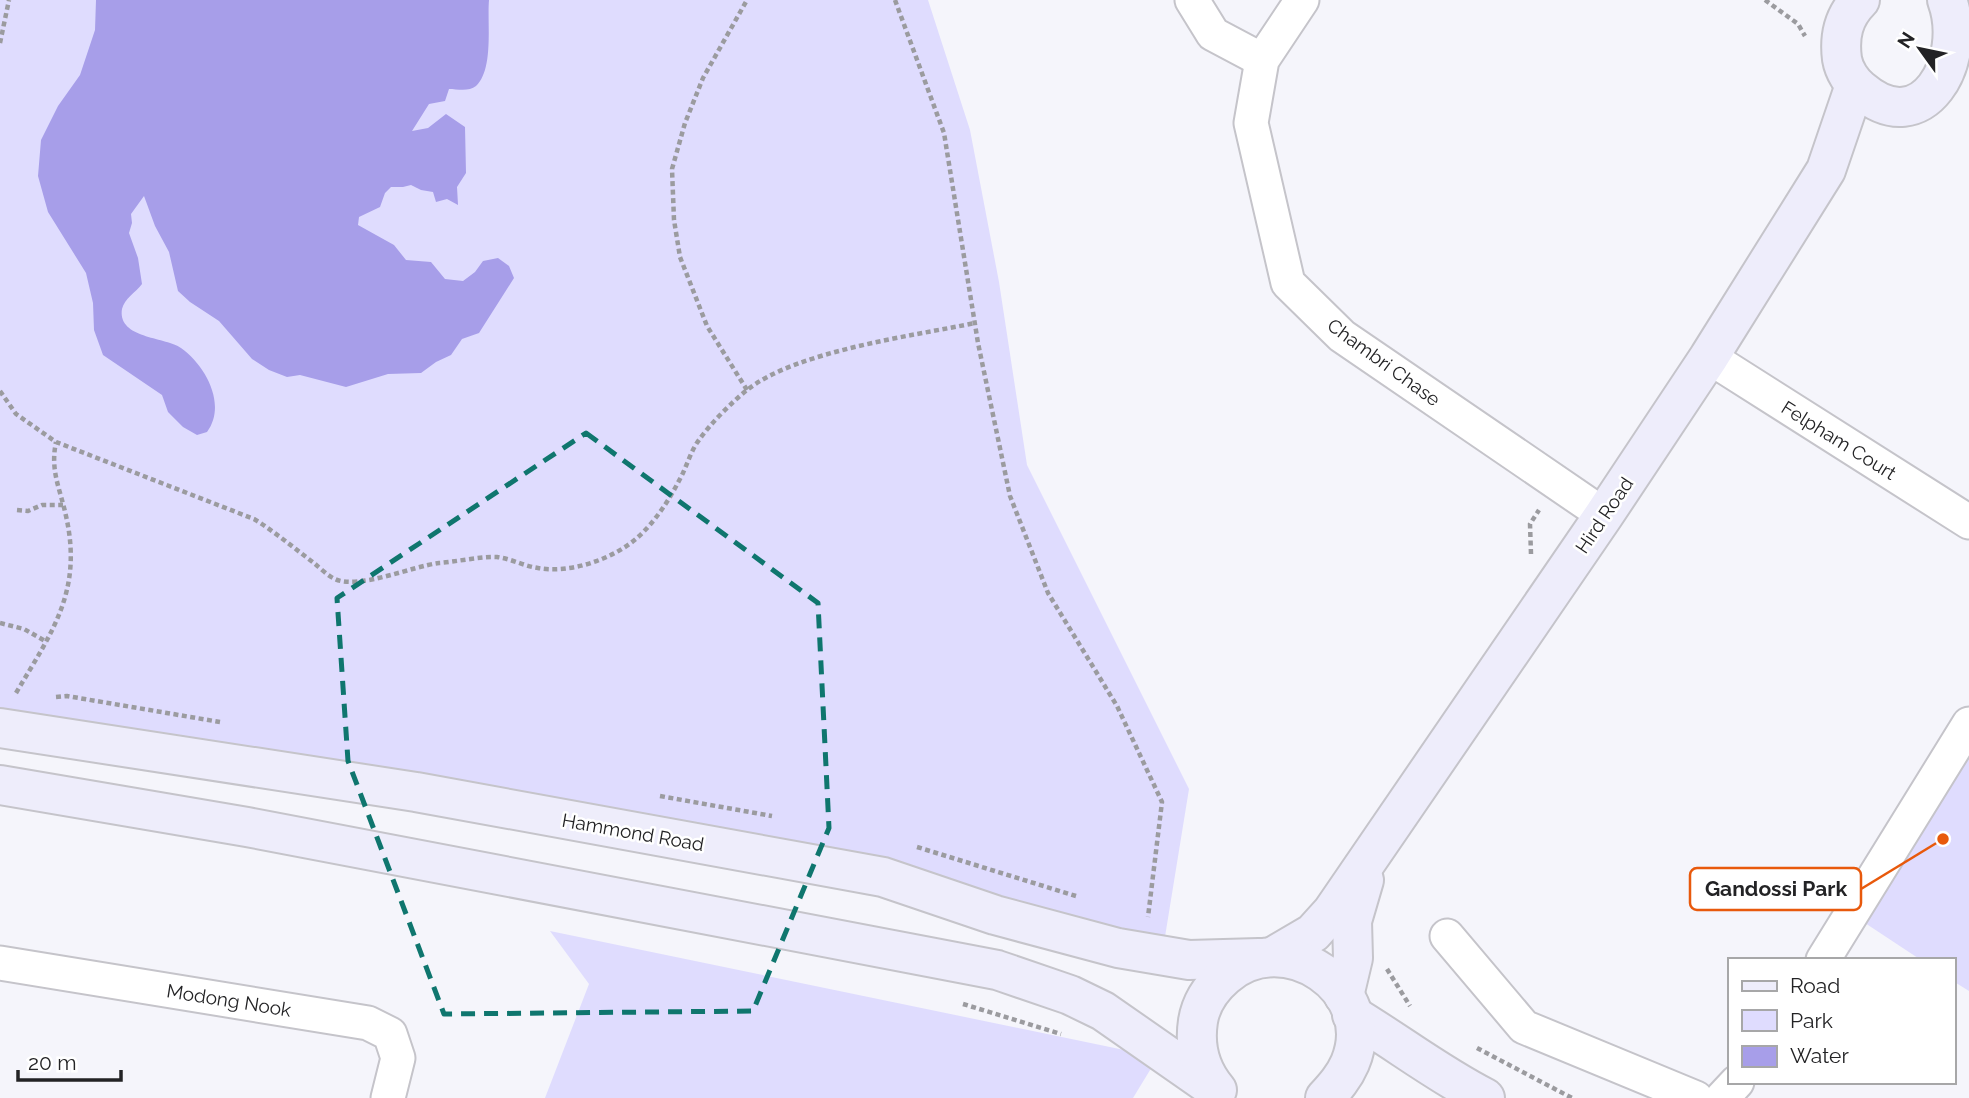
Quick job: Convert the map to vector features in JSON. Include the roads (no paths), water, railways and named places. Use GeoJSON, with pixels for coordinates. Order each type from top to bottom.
{"type":"FeatureCollection","features":[{"type":"Feature","properties":{"kind":"main road"},"geometry":{"type":"LineString","coordinates":[[1841,8],[1840,44],[1843,66],[1855,85],[1871,99],[1894,107],[1953,101],[1953,83],[1967,54],[1965,30],[1954,3]]}},
{"type":"Feature","properties":{"kind":"main road","name":"Hird Road"},"geometry":{"type":"LineString","coordinates":[[1221,1093],[1201,1065],[1195,1038],[1200,1011],[1213,987],[1234,968],[1267,958],[1313,933],[1332,912],[1605,515],[1709,357],[1826,170],[1855,85]]}},
{"type":"Feature","properties":{"kind":"main road","name":"Hird Road"},"geometry":{"type":"LineString","coordinates":[[1826,170],[1894,107]]}},
{"type":"Feature","properties":{"kind":"main road","name":"Hammond Road"},"geometry":{"type":"LineString","coordinates":[[1,728],[416,792],[883,877],[995,915],[1143,953],[1189,960],[1295,959],[1332,979],[1348,1005]]}},
{"type":"Feature","properties":{"kind":"main road"},"geometry":{"type":"LineString","coordinates":[[0,785],[261,829],[997,970],[1070,995],[1103,1011],[1221,1093]]}},
{"type":"Feature","properties":{"kind":"main road","name":"Hird Road"},"geometry":{"type":"LineString","coordinates":[[1325,1098],[1340,1082],[1351,1061],[1355,1038],[1348,1005],[1353,958],[1352,921],[1372,854]]}},
{"type":"Feature","properties":{"kind":"main road"},"geometry":{"type":"LineString","coordinates":[[1348,1005],[1449,1079],[1485,1098]]}},
{"type":"Feature","properties":{"kind":"street"},"geometry":{"type":"LineString","coordinates":[[1192,0],[1213,34],[1262,60]]}},
{"type":"Feature","properties":{"kind":"street","name":"Chambri Chase"},"geometry":{"type":"LineString","coordinates":[[1302,0],[1262,60],[1251,123],[1288,283],[1342,337],[1605,515]]}},
{"type":"Feature","properties":{"kind":"street","name":"Felpham Court"},"geometry":{"type":"LineString","coordinates":[[1709,357],[1969,522]]}},
{"type":"Feature","properties":{"kind":"street"},"geometry":{"type":"LineString","coordinates":[[1824,958],[1969,724]]}},
{"type":"Feature","properties":{"kind":"street"},"geometry":{"type":"LineString","coordinates":[[1447,936],[1524,1027],[1696,1098]]}},
{"type":"Feature","properties":{"kind":"street","name":"Modong Nook"},"geometry":{"type":"LineString","coordinates":[[0,963],[368,1023],[390,1034],[398,1058],[388,1098]]}},
{"type":"Feature","properties":{"kind":"street"},"geometry":{"type":"LineString","coordinates":[[1723,1098],[1735,1084]]}},
{"type":"Feature","properties":{"kind":"water"},"geometry":{"type":"Polygon","coordinates":[[[96,0],[489,0],[487,57],[482,78],[473,88],[449,89],[445,101],[429,104],[412,131],[428,128],[446,114],[465,127],[466,173],[457,187],[458,205],[447,199],[436,202],[433,192],[411,185],[391,187],[385,193],[380,207],[359,217],[358,225],[394,245],[406,260],[431,262],[445,279],[463,281],[475,272],[483,261],[498,258],[509,266],[514,278],[479,333],[462,339],[451,355],[421,373],[388,374],[346,387],[300,375],[287,377],[269,370],[252,359],[219,321],[178,291],[169,252],[155,226],[144,196],[131,214],[129,233],[138,258],[142,284],[123,305],[122,319],[135,332],[181,348],[205,375],[214,398],[213,421],[207,432],[197,435],[183,427],[168,412],[162,395],[103,355],[94,330],[93,303],[86,273],[48,212],[38,176],[41,140],[58,106],[80,75],[95,30],[96,0]]]}},
{"type":"Feature","properties":{"kind":"place","name":"Gandossi Park"},"geometry":{"type":"Point","coordinates":[1943,839]}}]}
